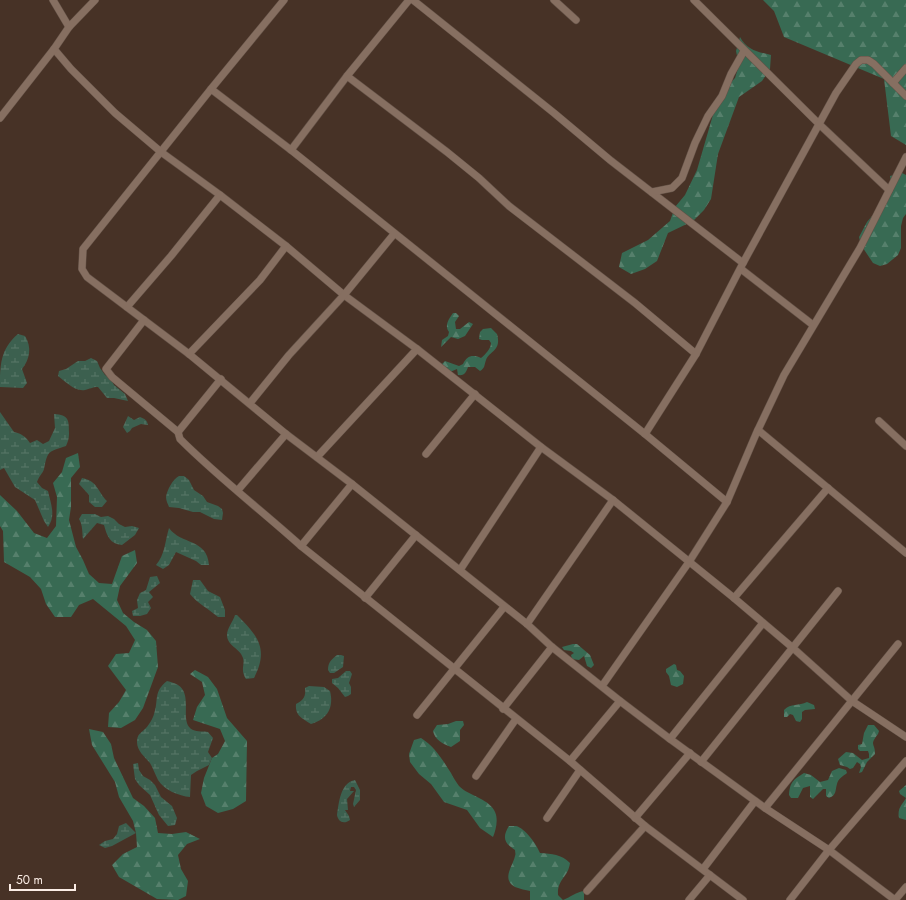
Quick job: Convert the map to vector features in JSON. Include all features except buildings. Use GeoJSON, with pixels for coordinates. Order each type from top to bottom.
{"type":"FeatureCollection","features":[{"type":"Feature","properties":{"kind":"street"},"geometry":{"type":"LineString","coordinates":[[53,0],[69,27]]}},
{"type":"Feature","properties":{"kind":"street"},"geometry":{"type":"LineString","coordinates":[[0,118],[54,49],[69,27],[95,0]]}},
{"type":"Feature","properties":{"kind":"street"},"geometry":{"type":"LineString","coordinates":[[284,0],[211,88],[83,249],[82,269],[87,277],[221,379],[286,434],[352,484],[460,570],[552,647],[670,739],[764,808],[829,850],[895,900],[906,887]]}},
{"type":"Feature","properties":{"kind":"street"},"geometry":{"type":"LineString","coordinates":[[291,150],[347,76],[409,0]]}},
{"type":"Feature","properties":{"kind":"street"},"geometry":{"type":"LineString","coordinates":[[413,0],[610,160],[652,192],[813,325]]}},
{"type":"Feature","properties":{"kind":"street"},"geometry":{"type":"LineString","coordinates":[[554,0],[576,20]]}},
{"type":"Feature","properties":{"kind":"street"},"geometry":{"type":"LineString","coordinates":[[694,0],[819,124],[889,190]]}},
{"type":"Feature","properties":{"kind":"street"},"geometry":{"type":"LineString","coordinates":[[54,49],[71,69],[115,113],[161,152],[286,246],[344,295],[417,349],[541,447],[613,500],[764,623],[852,701],[906,737]]}},
{"type":"Feature","properties":{"kind":"street"},"geometry":{"type":"LineString","coordinates":[[652,192],[672,188],[682,178],[695,143],[708,116],[722,96],[731,74],[744,50]]}},
{"type":"Feature","properties":{"kind":"street"},"geometry":{"type":"LineString","coordinates":[[645,434],[696,354],[836,93],[856,64],[861,60],[868,60],[874,64],[906,96]]}},
{"type":"Feature","properties":{"kind":"street"},"geometry":{"type":"LineString","coordinates":[[893,83],[906,68]]}},
{"type":"Feature","properties":{"kind":"street"},"geometry":{"type":"LineString","coordinates":[[347,76],[452,156],[479,178],[509,206],[635,303],[696,354]]}},
{"type":"Feature","properties":{"kind":"street"},"geometry":{"type":"LineString","coordinates":[[211,88],[291,150],[645,434],[727,502]]}},
{"type":"Feature","properties":{"kind":"street"},"geometry":{"type":"LineString","coordinates":[[602,686],[689,562],[727,502],[784,375],[860,248],[906,156]]}},
{"type":"Feature","properties":{"kind":"street"},"geometry":{"type":"LineString","coordinates":[[127,307],[172,256],[220,195]]}},
{"type":"Feature","properties":{"kind":"street"},"geometry":{"type":"LineString","coordinates":[[250,403],[289,356],[344,295],[394,234]]}},
{"type":"Feature","properties":{"kind":"street"},"geometry":{"type":"LineString","coordinates":[[189,354],[260,280],[286,246]]}},
{"type":"Feature","properties":{"kind":"street"},"geometry":{"type":"LineString","coordinates":[[144,320],[106,369],[112,377],[178,432],[180,438],[214,472],[238,490],[301,546],[580,770],[644,826],[743,900]]}},
{"type":"Feature","properties":{"kind":"street"},"geometry":{"type":"LineString","coordinates":[[317,457],[417,349]]}},
{"type":"Feature","properties":{"kind":"street"},"geometry":{"type":"LineString","coordinates":[[178,432],[221,379]]}},
{"type":"Feature","properties":{"kind":"street"},"geometry":{"type":"LineString","coordinates":[[426,454],[475,394]]}},
{"type":"Feature","properties":{"kind":"street"},"geometry":{"type":"LineString","coordinates":[[879,421],[906,446]]}},
{"type":"Feature","properties":{"kind":"street"},"geometry":{"type":"LineString","coordinates":[[758,430],[905,549]]}},
{"type":"Feature","properties":{"kind":"street"},"geometry":{"type":"LineString","coordinates":[[238,490],[286,434]]}},
{"type":"Feature","properties":{"kind":"street"},"geometry":{"type":"LineString","coordinates":[[460,570],[541,447]]}},
{"type":"Feature","properties":{"kind":"street"},"geometry":{"type":"LineString","coordinates":[[301,546],[352,484]]}},
{"type":"Feature","properties":{"kind":"street"},"geometry":{"type":"LineString","coordinates":[[734,598],[828,488]]}},
{"type":"Feature","properties":{"kind":"street"},"geometry":{"type":"LineString","coordinates":[[526,624],[613,500]]}},
{"type":"Feature","properties":{"kind":"street"},"geometry":{"type":"LineString","coordinates":[[366,598],[416,536]]}},
{"type":"Feature","properties":{"kind":"street"},"geometry":{"type":"LineString","coordinates":[[702,762],[838,592]]}},
{"type":"Feature","properties":{"kind":"street"},"geometry":{"type":"LineString","coordinates":[[417,715],[504,607]]}},
{"type":"Feature","properties":{"kind":"street"},"geometry":{"type":"LineString","coordinates":[[670,739],[764,623]]}},
{"type":"Feature","properties":{"kind":"street"},"geometry":{"type":"LineString","coordinates":[[764,808],[898,644]]}},
{"type":"Feature","properties":{"kind":"street"},"geometry":{"type":"LineString","coordinates":[[503,709],[552,647]]}},
{"type":"Feature","properties":{"kind":"street"},"geometry":{"type":"LineString","coordinates":[[570,762],[620,701]]}},
{"type":"Feature","properties":{"kind":"street"},"geometry":{"type":"LineString","coordinates":[[476,776],[516,719]]}},
{"type":"Feature","properties":{"kind":"street"},"geometry":{"type":"LineString","coordinates":[[635,818],[690,753]]}},
{"type":"Feature","properties":{"kind":"street"},"geometry":{"type":"LineString","coordinates":[[790,900],[829,850],[906,761]]}},
{"type":"Feature","properties":{"kind":"street"},"geometry":{"type":"LineString","coordinates":[[547,818],[580,770]]}},
{"type":"Feature","properties":{"kind":"street"},"geometry":{"type":"LineString","coordinates":[[703,869],[755,800]]}},
{"type":"Feature","properties":{"kind":"street"},"geometry":{"type":"LineString","coordinates":[[587,891],[644,826]]}},
{"type":"Feature","properties":{"kind":"street"},"geometry":{"type":"LineString","coordinates":[[689,900],[710,875]]}},
{"type":"Feature","properties":{"kind":"green space"},"geometry":{"type":"Polygon","coordinates":[[[763,0],[906,0],[906,145],[891,136],[884,79],[784,37],[774,11],[763,0]]]}},
{"type":"Feature","properties":{"kind":"green space"},"geometry":{"type":"Polygon","coordinates":[[[740,37],[749,48],[771,55],[770,69],[762,81],[739,97],[718,154],[711,199],[704,210],[693,221],[668,233],[657,261],[645,269],[631,274],[619,267],[622,253],[648,240],[670,221],[675,207],[685,195],[697,170],[717,101],[725,88],[735,78],[739,65],[736,51],[740,37]]]}},
{"type":"Feature","properties":{"kind":"green space"},"geometry":{"type":"Polygon","coordinates":[[[902,173],[906,175],[906,214],[903,218],[901,226],[901,248],[898,255],[887,264],[880,266],[873,263],[861,245],[859,237],[867,222],[877,210],[891,183],[890,176],[902,173]]]}},
{"type":"Feature","properties":{"kind":"green space"},"geometry":{"type":"Polygon","coordinates":[[[453,313],[456,313],[459,316],[455,322],[456,329],[460,329],[469,322],[473,324],[465,336],[458,339],[451,337],[441,347],[442,340],[448,336],[449,332],[447,324],[453,313]]]}},
{"type":"Feature","properties":{"kind":"green space"},"geometry":{"type":"Polygon","coordinates":[[[491,328],[497,334],[498,344],[486,360],[482,370],[480,371],[475,367],[468,367],[465,373],[458,375],[457,369],[450,372],[441,368],[445,361],[459,366],[463,364],[470,356],[481,358],[485,355],[491,343],[489,340],[479,339],[480,332],[483,329],[491,328]]]}},
{"type":"Feature","properties":{"kind":"green space"},"geometry":{"type":"Polygon","coordinates":[[[18,334],[25,336],[29,344],[27,361],[22,369],[27,383],[23,388],[0,387],[0,372],[4,352],[18,334]]]}},
{"type":"Feature","properties":{"kind":"green space"},"geometry":{"type":"Polygon","coordinates":[[[91,358],[97,361],[105,375],[111,379],[114,385],[125,394],[128,401],[107,398],[98,387],[85,390],[78,389],[70,386],[58,376],[59,371],[66,369],[78,361],[85,361],[91,358]]]}},
{"type":"Feature","properties":{"kind":"green space"},"geometry":{"type":"Polygon","coordinates":[[[0,412],[14,432],[23,436],[30,443],[37,440],[43,444],[49,441],[55,428],[54,414],[63,416],[67,419],[69,437],[66,446],[52,451],[48,455],[37,482],[42,488],[48,491],[52,510],[52,519],[48,527],[35,500],[15,487],[4,468],[0,470],[0,412]]]}},
{"type":"Feature","properties":{"kind":"green space"},"geometry":{"type":"Polygon","coordinates":[[[128,416],[134,420],[140,417],[146,421],[148,425],[141,424],[132,428],[127,433],[123,427],[128,416]]]}},
{"type":"Feature","properties":{"kind":"green space"},"geometry":{"type":"Polygon","coordinates":[[[78,453],[80,467],[71,478],[71,507],[69,520],[76,547],[89,574],[99,583],[112,584],[122,556],[135,550],[137,563],[120,586],[117,600],[123,613],[147,630],[156,641],[158,667],[143,708],[135,720],[121,728],[108,727],[109,713],[119,702],[126,690],[108,666],[116,654],[129,653],[135,640],[126,626],[93,599],[79,605],[71,617],[55,617],[46,604],[41,589],[30,577],[4,562],[3,531],[0,526],[0,495],[17,511],[34,533],[47,538],[56,526],[57,497],[53,483],[62,472],[66,458],[78,453]]]}},
{"type":"Feature","properties":{"kind":"green space"},"geometry":{"type":"Polygon","coordinates":[[[179,476],[184,476],[189,480],[194,490],[203,496],[207,502],[222,509],[222,520],[214,519],[200,512],[169,507],[166,497],[169,488],[179,476]]]}},
{"type":"Feature","properties":{"kind":"green space"},"geometry":{"type":"Polygon","coordinates":[[[82,478],[91,481],[107,501],[102,507],[95,507],[89,502],[89,495],[79,484],[82,478]]]}},
{"type":"Feature","properties":{"kind":"green space"},"geometry":{"type":"Polygon","coordinates":[[[82,514],[95,514],[101,517],[108,516],[125,527],[132,526],[139,528],[135,535],[122,545],[112,541],[108,536],[104,525],[97,523],[83,539],[82,527],[79,519],[82,514]]]}},
{"type":"Feature","properties":{"kind":"green space"},"geometry":{"type":"Polygon","coordinates":[[[169,528],[180,537],[204,550],[209,565],[201,565],[196,561],[176,552],[169,565],[163,569],[156,565],[163,552],[169,528]]]}},
{"type":"Feature","properties":{"kind":"green space"},"geometry":{"type":"Polygon","coordinates":[[[157,576],[160,583],[149,592],[153,597],[148,602],[151,608],[147,614],[133,616],[132,611],[138,608],[137,600],[140,593],[146,590],[150,577],[157,576]]]}},
{"type":"Feature","properties":{"kind":"green space"},"geometry":{"type":"Polygon","coordinates":[[[193,580],[200,580],[208,591],[220,597],[225,610],[225,617],[218,617],[196,601],[190,594],[193,580]]]}},
{"type":"Feature","properties":{"kind":"green space"},"geometry":{"type":"Polygon","coordinates":[[[235,615],[237,615],[251,630],[259,644],[261,659],[254,678],[246,679],[243,673],[243,658],[228,639],[228,630],[235,615]]]}},
{"type":"Feature","properties":{"kind":"green space"},"geometry":{"type":"Polygon","coordinates":[[[577,644],[590,655],[594,665],[591,668],[587,666],[584,656],[579,660],[572,659],[571,655],[574,653],[564,650],[562,647],[577,644]]]}},
{"type":"Feature","properties":{"kind":"green space"},"geometry":{"type":"Polygon","coordinates":[[[337,655],[344,656],[343,667],[334,673],[330,673],[328,670],[329,665],[332,659],[337,655]]]}},
{"type":"Feature","properties":{"kind":"green space"},"geometry":{"type":"Polygon","coordinates":[[[674,664],[676,665],[677,670],[684,676],[683,684],[677,687],[671,685],[669,676],[666,672],[666,669],[674,664]]]}},
{"type":"Feature","properties":{"kind":"green space"},"geometry":{"type":"Polygon","coordinates":[[[195,670],[208,677],[217,689],[227,718],[247,741],[246,801],[233,809],[218,813],[206,806],[201,793],[204,778],[212,758],[218,754],[225,741],[220,729],[193,720],[197,707],[205,695],[202,682],[190,674],[195,670]]]}},
{"type":"Feature","properties":{"kind":"green space"},"geometry":{"type":"Polygon","coordinates":[[[346,671],[350,671],[352,674],[349,683],[351,687],[351,694],[345,697],[332,683],[332,679],[338,678],[346,671]]]}},
{"type":"Feature","properties":{"kind":"green space"},"geometry":{"type":"Polygon","coordinates":[[[167,681],[177,684],[183,690],[189,726],[195,731],[208,732],[213,738],[208,752],[212,758],[209,765],[191,775],[190,797],[172,792],[164,787],[158,780],[150,763],[142,754],[137,745],[139,735],[152,719],[158,693],[167,681]]]}},
{"type":"Feature","properties":{"kind":"green space"},"geometry":{"type":"Polygon","coordinates":[[[309,686],[324,687],[330,691],[331,697],[330,707],[326,716],[311,724],[298,714],[296,708],[296,704],[304,698],[305,688],[309,686]]]}},
{"type":"Feature","properties":{"kind":"green space"},"geometry":{"type":"Polygon","coordinates":[[[807,702],[814,705],[815,709],[805,710],[802,712],[802,719],[800,722],[796,721],[793,715],[790,714],[787,717],[784,717],[784,710],[787,708],[792,705],[807,702]]]}},
{"type":"Feature","properties":{"kind":"green space"},"geometry":{"type":"Polygon","coordinates":[[[456,721],[463,721],[464,725],[460,730],[460,741],[451,747],[437,739],[433,731],[437,725],[448,724],[456,721]]]}},
{"type":"Feature","properties":{"kind":"green space"},"geometry":{"type":"Polygon","coordinates":[[[868,725],[874,725],[879,731],[873,742],[875,754],[867,762],[862,772],[859,773],[861,767],[857,762],[853,768],[850,769],[840,765],[838,759],[846,752],[853,753],[862,760],[869,758],[868,751],[860,751],[858,749],[858,745],[862,744],[864,733],[868,725]]]}},
{"type":"Feature","properties":{"kind":"green space"},"geometry":{"type":"Polygon","coordinates":[[[89,729],[103,732],[111,744],[114,758],[133,798],[144,806],[155,818],[158,833],[172,834],[186,832],[200,839],[187,844],[178,855],[181,869],[188,881],[186,896],[178,900],[157,899],[119,877],[112,865],[123,854],[137,847],[136,833],[133,821],[119,797],[115,782],[92,745],[89,729]]]}},
{"type":"Feature","properties":{"kind":"green space"},"geometry":{"type":"Polygon","coordinates":[[[421,738],[438,754],[459,786],[487,803],[494,810],[497,820],[493,837],[480,828],[467,810],[444,802],[431,784],[419,774],[410,762],[409,754],[414,740],[421,738]]]}},
{"type":"Feature","properties":{"kind":"green space"},"geometry":{"type":"Polygon","coordinates":[[[138,763],[139,770],[143,776],[155,785],[161,797],[172,806],[177,818],[175,825],[168,826],[159,815],[150,795],[135,779],[133,764],[138,763]]]}},
{"type":"Feature","properties":{"kind":"green space"},"geometry":{"type":"Polygon","coordinates":[[[839,768],[846,770],[847,773],[838,781],[832,797],[829,798],[826,796],[826,789],[823,789],[813,799],[810,797],[810,786],[803,788],[798,798],[791,798],[789,795],[790,787],[793,782],[804,773],[811,775],[820,782],[828,780],[832,771],[839,768]]]}},
{"type":"Feature","properties":{"kind":"green space"},"geometry":{"type":"Polygon","coordinates":[[[355,780],[360,790],[360,800],[354,807],[353,804],[356,790],[354,787],[351,787],[350,791],[354,791],[347,799],[348,810],[345,810],[350,820],[343,822],[338,819],[337,815],[341,794],[346,785],[355,780]]]}},
{"type":"Feature","properties":{"kind":"green space"},"geometry":{"type":"Polygon","coordinates":[[[906,785],[906,798],[900,794],[899,791],[906,785]]]}},
{"type":"Feature","properties":{"kind":"green space"},"geometry":{"type":"Polygon","coordinates":[[[906,798],[906,820],[899,818],[899,812],[900,807],[906,798]]]}},
{"type":"Feature","properties":{"kind":"green space"},"geometry":{"type":"Polygon","coordinates":[[[126,823],[136,833],[112,846],[105,848],[99,845],[105,841],[113,839],[117,834],[119,826],[126,823]]]}},
{"type":"Feature","properties":{"kind":"green space"},"geometry":{"type":"Polygon","coordinates":[[[509,826],[519,827],[527,833],[540,853],[560,856],[570,863],[558,890],[558,895],[563,900],[530,900],[530,891],[515,887],[511,884],[508,876],[514,860],[515,850],[508,845],[505,840],[505,833],[509,826]]]}},
{"type":"Feature","properties":{"kind":"green space"},"geometry":{"type":"Polygon","coordinates":[[[584,891],[584,900],[563,900],[578,892],[584,891]]]}}]}
